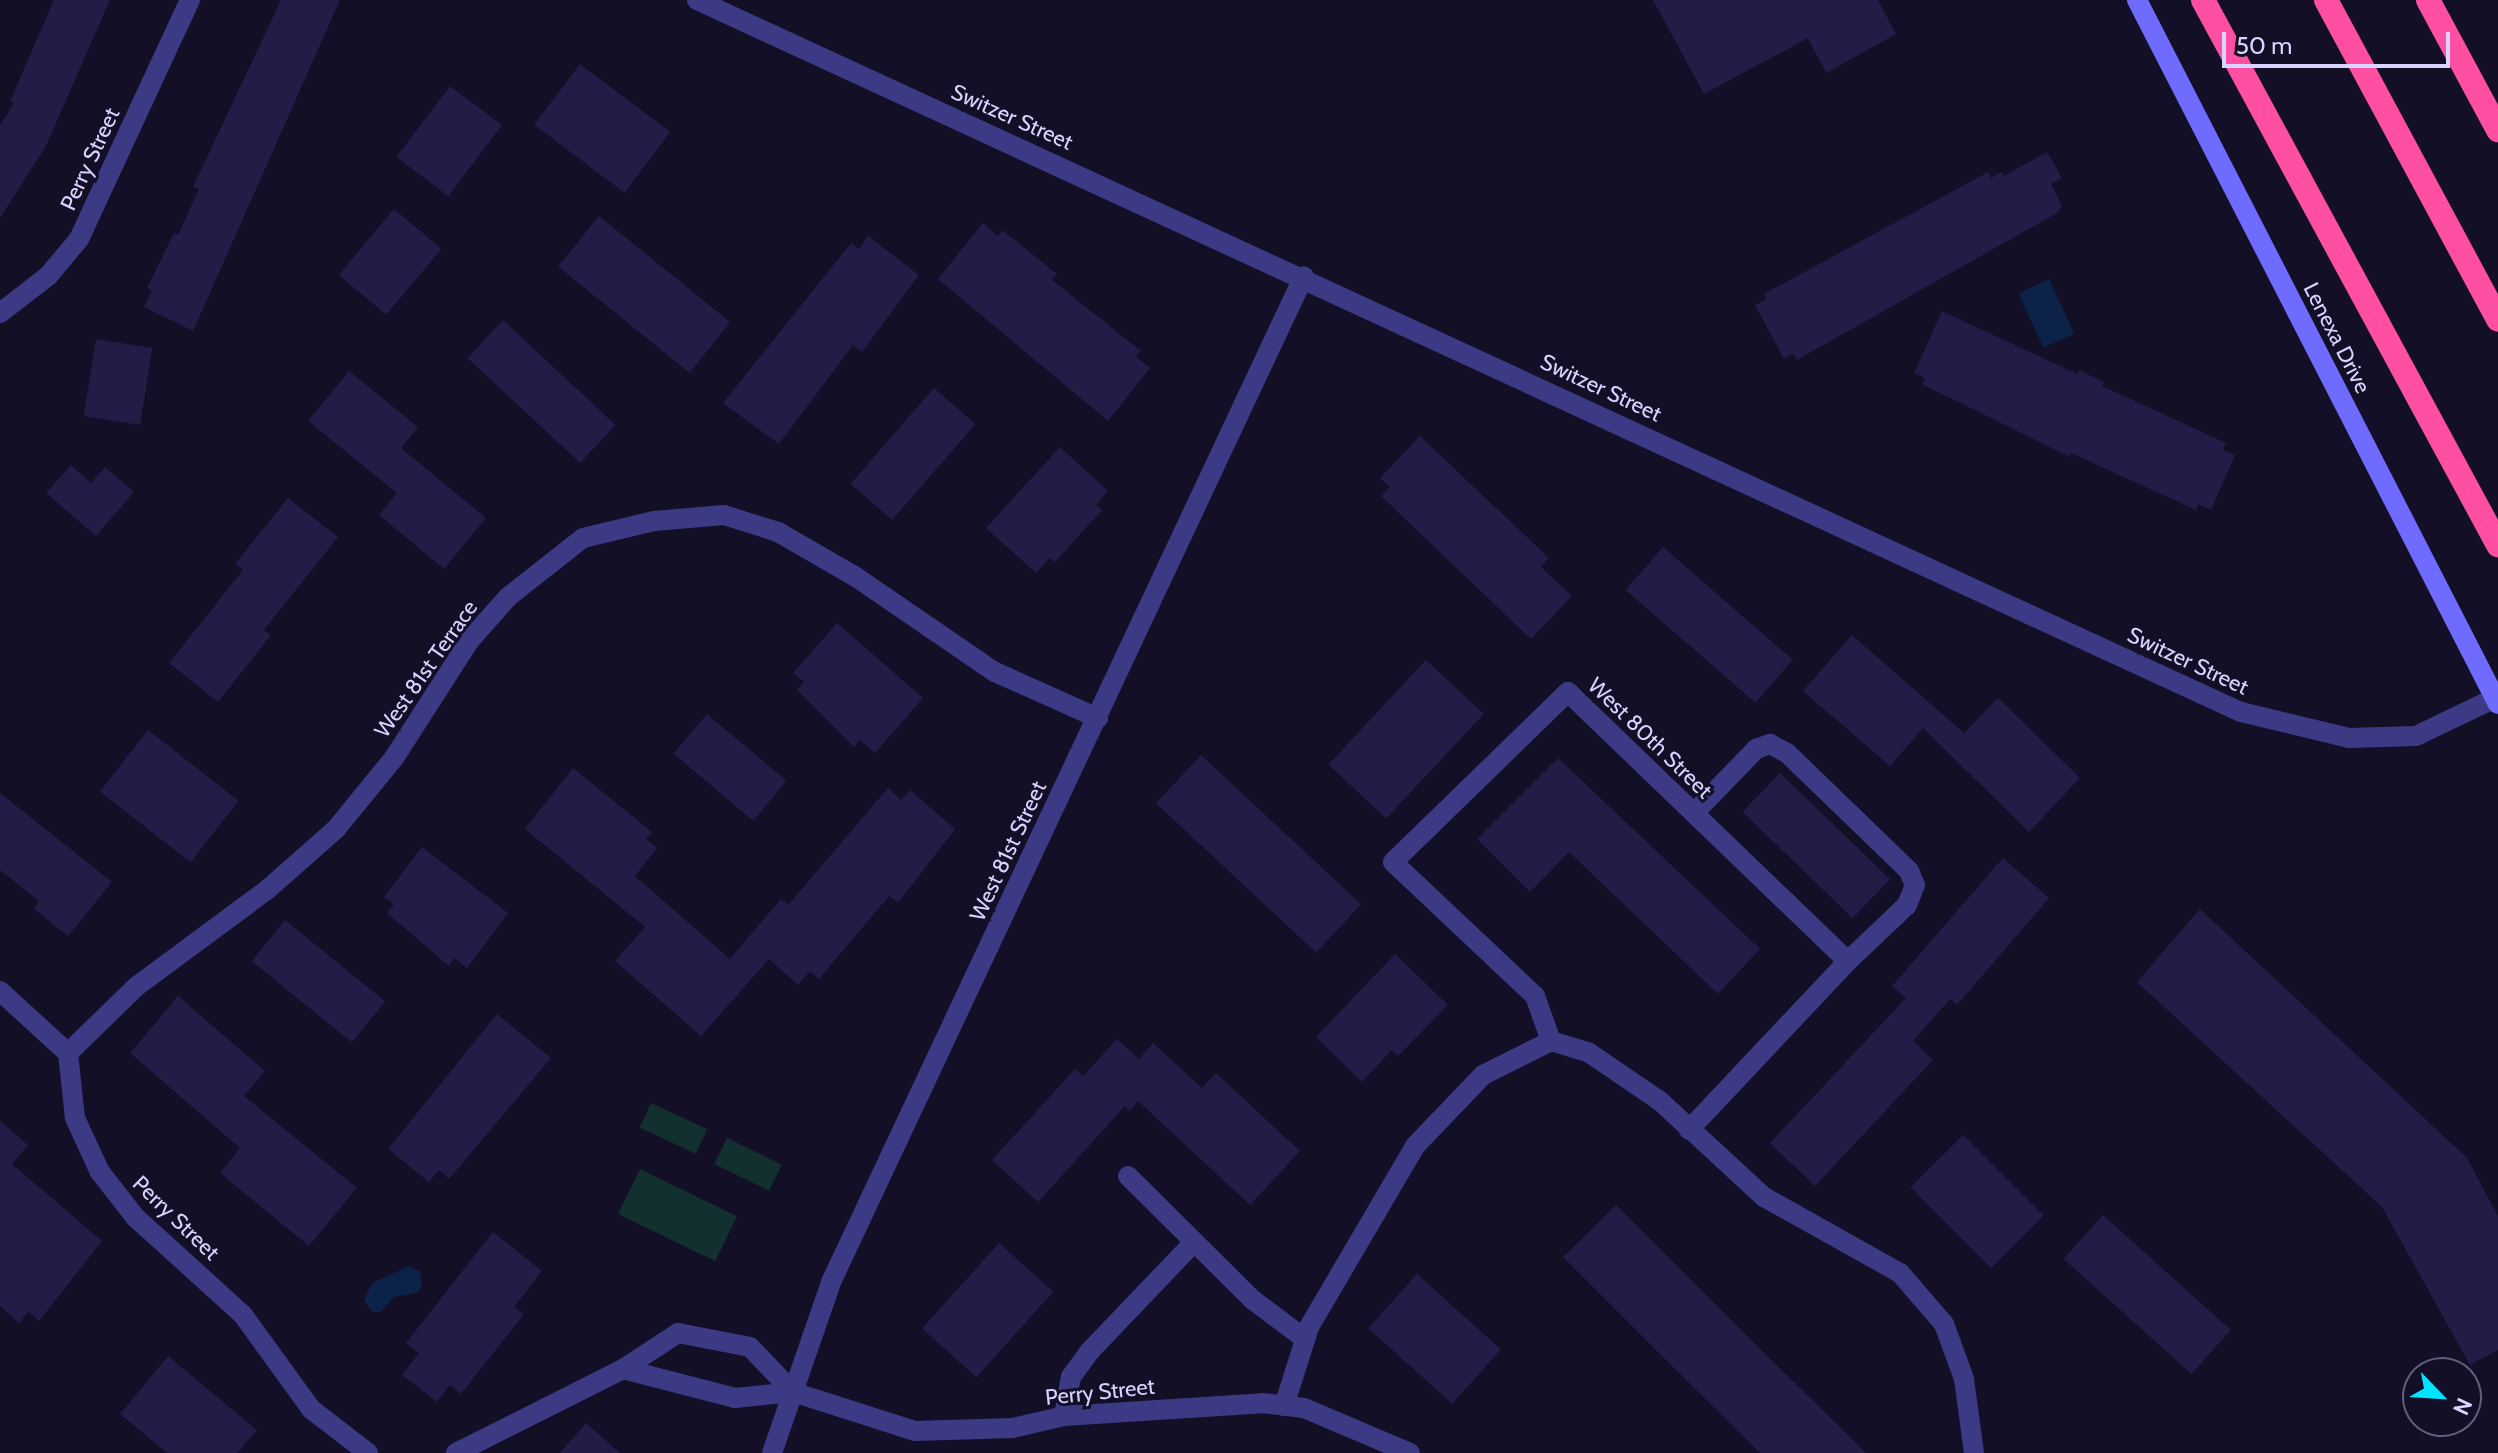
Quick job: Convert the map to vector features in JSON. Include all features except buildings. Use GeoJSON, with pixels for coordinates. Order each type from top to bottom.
{"type":"FeatureCollection","features":[{"type":"Feature","properties":{"kind":"highway"},"geometry":{"type":"LineString","coordinates":[[2203,0],[2498,545]]}},
{"type":"Feature","properties":{"kind":"highway"},"geometry":{"type":"LineString","coordinates":[[2326,0],[2498,320]]}},
{"type":"Feature","properties":{"kind":"highway"},"geometry":{"type":"LineString","coordinates":[[2428,0],[2498,130]]}},
{"type":"Feature","properties":{"kind":"street","name":"Perry Street"},"geometry":{"type":"LineString","coordinates":[[0,313],[48,276],[79,239],[190,0]]}},
{"type":"Feature","properties":{"kind":"street","name":"Switzer Street"},"geometry":{"type":"LineString","coordinates":[[697,0],[1304,276],[2241,712],[2349,738],[2416,736],[2496,701]]}},
{"type":"Feature","properties":{"kind":"street","name":"Lenexa Drive"},"geometry":{"type":"LineString","coordinates":[[2137,0],[2496,701]]}},
{"type":"Feature","properties":{"kind":"street","name":"West 81st Street"},"geometry":{"type":"LineString","coordinates":[[772,1453],[832,1280],[1304,276]]}},
{"type":"Feature","properties":{"kind":"street","name":"West 81st Terrace"},"geometry":{"type":"LineString","coordinates":[[68,1053],[137,986],[268,889],[336,829],[394,758],[469,641],[508,597],[583,538],[654,521],[724,515],[778,532],[856,577],[995,672],[1098,718]]}},
{"type":"Feature","properties":{"kind":"street","name":"West 80th Street"},"geometry":{"type":"LineString","coordinates":[[1551,1041],[1535,996],[1393,862],[1568,692],[1848,961]]}},
{"type":"Feature","properties":{"kind":"street"},"geometry":{"type":"LineString","coordinates":[[1689,1130],[1848,961],[1907,905],[1915,885],[1909,871],[1787,753],[1770,744],[1756,749],[1694,813]]}},
{"type":"Feature","properties":{"kind":"street"},"geometry":{"type":"LineString","coordinates":[[0,991],[68,1053]]}},
{"type":"Feature","properties":{"kind":"street"},"geometry":{"type":"LineString","coordinates":[[1284,1406],[1305,1339],[1415,1146],[1483,1075],[1551,1041],[1588,1052],[1660,1101],[1764,1197],[1900,1273],[1944,1324],[1964,1379],[1974,1453]]}},
{"type":"Feature","properties":{"kind":"street","name":"Perry Street"},"geometry":{"type":"LineString","coordinates":[[68,1053],[75,1118],[100,1172],[135,1217],[243,1315],[311,1409],[368,1453]]}},
{"type":"Feature","properties":{"kind":"street"},"geometry":{"type":"LineString","coordinates":[[1128,1176],[1253,1300],[1305,1339]]}},
{"type":"Feature","properties":{"kind":"street"},"geometry":{"type":"LineString","coordinates":[[1064,1416],[1071,1377],[1089,1352],[1194,1242]]}},
{"type":"Feature","properties":{"kind":"street","name":"Perry Street"},"geometry":{"type":"LineString","coordinates":[[456,1453],[623,1369],[678,1333],[750,1347],[793,1392]]}},
{"type":"Feature","properties":{"kind":"street","name":"Perry Street"},"geometry":{"type":"LineString","coordinates":[[623,1369],[735,1398],[793,1392],[915,1431],[1013,1428],[1064,1416],[1284,1406],[1304,1408],[1410,1453]]}},
{"type":"Feature","properties":{"kind":"green space"},"geometry":{"type":"Polygon","coordinates":[[[651,1103],[707,1129],[696,1154],[640,1127],[651,1103]]]}},
{"type":"Feature","properties":{"kind":"green space"},"geometry":{"type":"Polygon","coordinates":[[[727,1138],[782,1165],[769,1191],[714,1164],[727,1138]]]}},
{"type":"Feature","properties":{"kind":"green space"},"geometry":{"type":"Polygon","coordinates":[[[640,1169],[737,1216],[715,1261],[618,1214],[640,1169]]]}},
{"type":"Feature","properties":{"kind":"water"},"geometry":{"type":"Polygon","coordinates":[[[2049,279],[2074,333],[2044,348],[2018,293],[2049,279]]]}},
{"type":"Feature","properties":{"kind":"water"},"geometry":{"type":"Polygon","coordinates":[[[409,1266],[420,1271],[422,1286],[417,1293],[394,1297],[381,1312],[372,1312],[364,1300],[372,1283],[409,1266]]]}}]}
